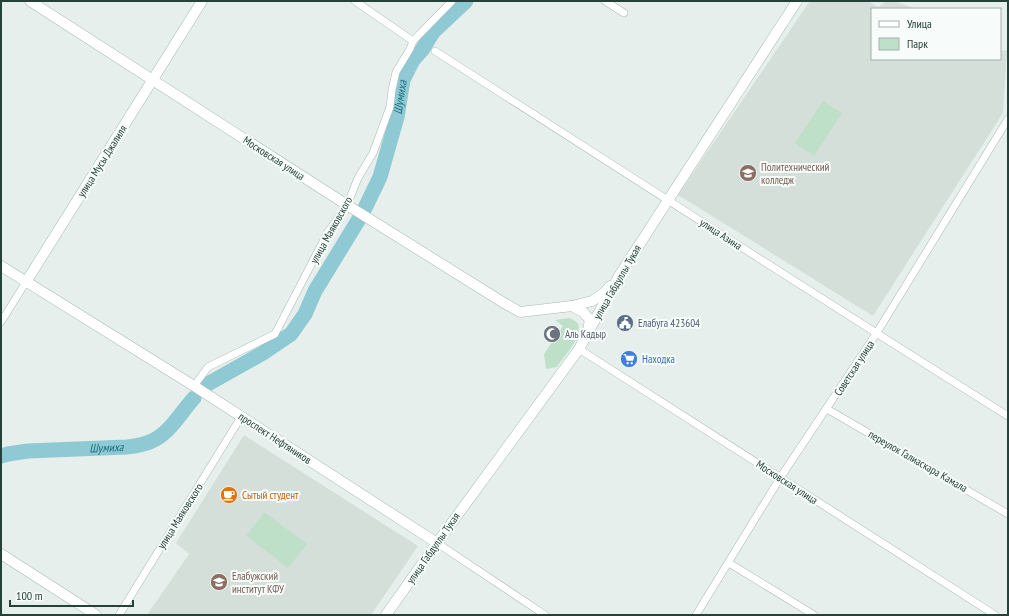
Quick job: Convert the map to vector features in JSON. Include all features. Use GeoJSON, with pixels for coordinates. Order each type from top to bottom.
{"type":"FeatureCollection","features":[{"type":"Feature","properties":{"kind":"main road","name":"Московская улица"},"geometry":{"type":"LineString","coordinates":[[30,1],[347,205],[504,303],[520,312],[572,306]]}},
{"type":"Feature","properties":{"kind":"main road","name":"улица Мусы Джалиля"},"geometry":{"type":"LineString","coordinates":[[26,282],[202,1]]}},
{"type":"Feature","properties":{"kind":"main road","name":"улица Габдуллы Тукая"},"geometry":{"type":"LineString","coordinates":[[386,615],[437,542],[579,349],[619,276],[797,1]]}},
{"type":"Feature","properties":{"kind":"main road","name":"проспект Нефтяников"},"geometry":{"type":"LineString","coordinates":[[1,266],[194,386],[437,542]]}},
{"type":"Feature","properties":{"kind":"main road"},"geometry":{"type":"LineString","coordinates":[[572,306],[592,301],[604,293],[619,276]]}},
{"type":"Feature","properties":{"kind":"main road"},"geometry":{"type":"LineString","coordinates":[[572,306],[583,312],[590,320],[588,334]]}},
{"type":"Feature","properties":{"kind":"main road"},"geometry":{"type":"LineString","coordinates":[[1,554],[96,615]]}},
{"type":"Feature","properties":{"kind":"street"},"geometry":{"type":"LineString","coordinates":[[355,1],[413,41]]}},
{"type":"Feature","properties":{"kind":"street","name":"улица Маяковского"},"geometry":{"type":"LineString","coordinates":[[194,386],[208,367],[276,334],[328,232],[347,205],[358,178],[373,153],[390,107],[396,72],[410,49],[413,41],[452,1]]}},
{"type":"Feature","properties":{"kind":"street"},"geometry":{"type":"LineString","coordinates":[[605,1],[624,13]]}},
{"type":"Feature","properties":{"kind":"street","name":"улица Азина"},"geometry":{"type":"LineString","coordinates":[[435,51],[668,199],[876,334],[1008,416]]}},
{"type":"Feature","properties":{"kind":"street","name":"Советская улица"},"geometry":{"type":"LineString","coordinates":[[696,615],[780,478],[876,334],[1008,119]]}},
{"type":"Feature","properties":{"kind":"street","name":"улица Мусы Джалиля"},"geometry":{"type":"LineString","coordinates":[[1,322],[26,282]]}},
{"type":"Feature","properties":{"kind":"street","name":"Московская улица"},"geometry":{"type":"LineString","coordinates":[[579,349],[994,615]]}},
{"type":"Feature","properties":{"kind":"street","name":"переулок Галиаскара Камала"},"geometry":{"type":"LineString","coordinates":[[827,409],[1008,514]]}},
{"type":"Feature","properties":{"kind":"street","name":"улица Маяковского"},"geometry":{"type":"LineString","coordinates":[[119,615],[241,417]]}},
{"type":"Feature","properties":{"kind":"street","name":"проспект Нефтяников"},"geometry":{"type":"LineString","coordinates":[[437,542],[545,615]]}},
{"type":"Feature","properties":{"kind":"street"},"geometry":{"type":"LineString","coordinates":[[729,563],[814,615]]}},
{"type":"Feature","properties":{"kind":"shaded area"},"geometry":{"type":"Polygon","coordinates":[[[810,1],[868,1],[878,7],[886,1],[894,1],[913,8],[871,8],[871,60],[1001,60],[1001,51],[1007,50],[1003,113],[873,316],[678,195],[810,1]]]}},
{"type":"Feature","properties":{"kind":"shaded area"},"geometry":{"type":"Polygon","coordinates":[[[244,435],[418,546],[371,615],[147,615],[189,554],[176,543],[244,435]]]}},
{"type":"Feature","properties":{"kind":"green space"},"geometry":{"type":"Polygon","coordinates":[[[823,101],[842,113],[814,156],[795,143],[823,101]]]}},
{"type":"Feature","properties":{"kind":"green space"},"geometry":{"type":"Polygon","coordinates":[[[569,318],[576,322],[579,327],[575,341],[557,367],[546,369],[544,354],[563,326],[555,320],[569,318]]]}},
{"type":"Feature","properties":{"kind":"green space"},"geometry":{"type":"Polygon","coordinates":[[[264,512],[307,544],[288,568],[246,536],[264,512]]]}},
{"type":"Feature","properties":{"kind":"waterway","name":"Шумиха"},"geometry":{"type":"LineString","coordinates":[[364,210],[380,177],[397,117],[403,80],[413,60],[422,50],[433,32],[466,1]]}},
{"type":"Feature","properties":{"kind":"waterway","name":"Шумиха"},"geometry":{"type":"LineString","coordinates":[[206,385],[263,353],[291,334],[305,314],[315,291],[359,219]]}},
{"type":"Feature","properties":{"kind":"waterway","name":"Шумиха"},"geometry":{"type":"LineString","coordinates":[[1,456],[28,451],[127,447],[140,445],[152,441],[170,428],[194,398]]}},
{"type":"Feature","properties":{"kind":"place","name":"Политехнический колледж"},"geometry":{"type":"Point","coordinates":[748,173]}},
{"type":"Feature","properties":{"kind":"place","name":"Елабуга 423604"},"geometry":{"type":"Point","coordinates":[625,323]}},
{"type":"Feature","properties":{"kind":"place","name":"Аль Кадыр"},"geometry":{"type":"Point","coordinates":[552,334]}},
{"type":"Feature","properties":{"kind":"place","name":"Находка"},"geometry":{"type":"Point","coordinates":[629,359]}},
{"type":"Feature","properties":{"kind":"place","name":"Сытый студент"},"geometry":{"type":"Point","coordinates":[229,495]}},
{"type":"Feature","properties":{"kind":"place","name":"Елабужский институт КФУ"},"geometry":{"type":"Point","coordinates":[219,582]}}]}
